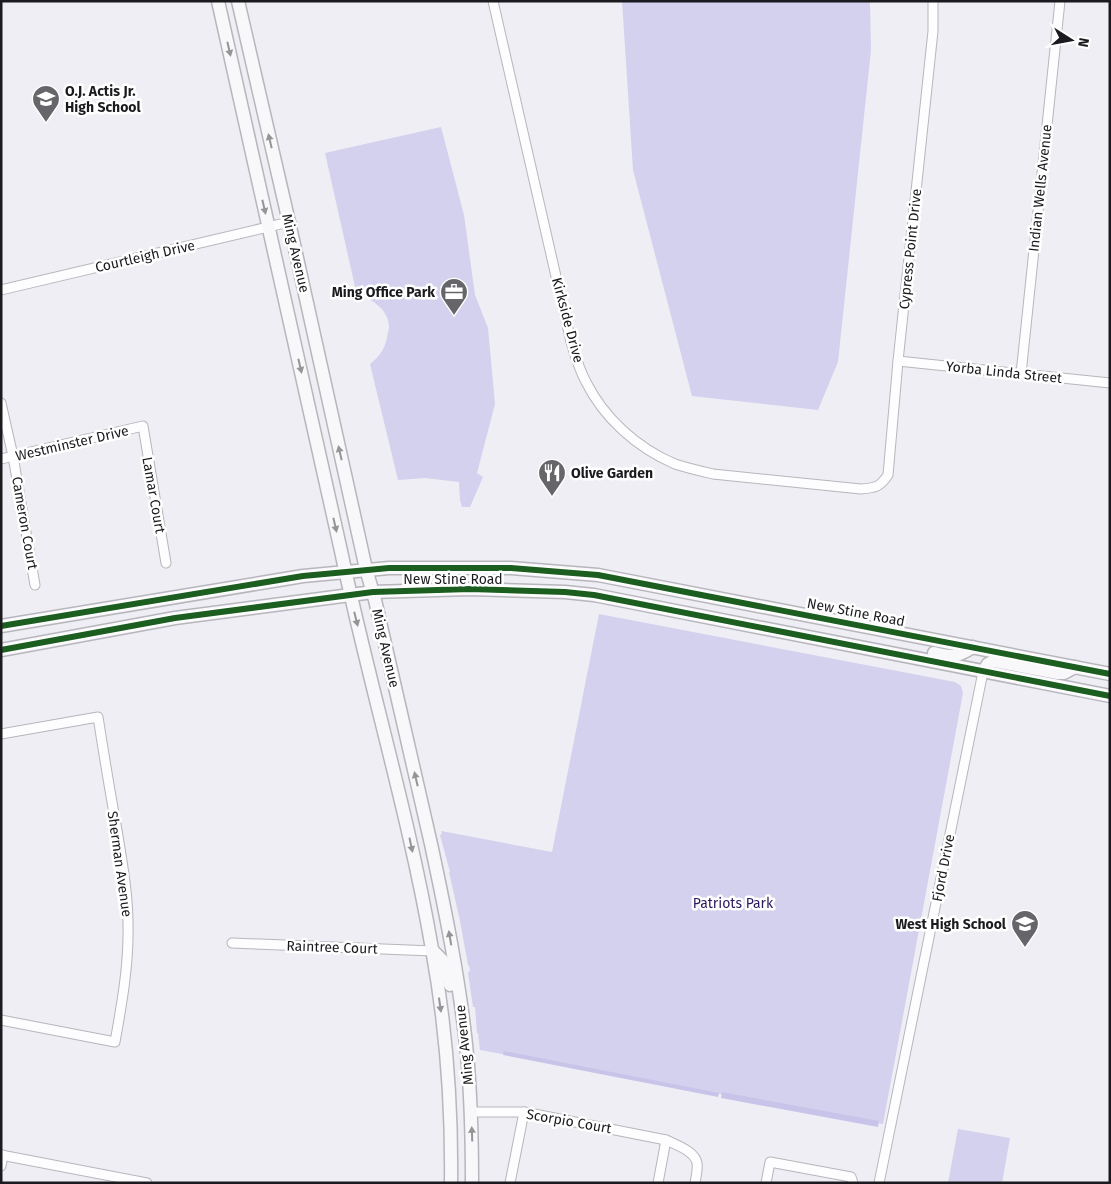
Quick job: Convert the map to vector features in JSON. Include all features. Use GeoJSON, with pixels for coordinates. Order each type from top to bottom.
{"type":"FeatureCollection","features":[{"type":"Feature","properties":{"kind":"main road","name":"Ming Avenue"},"geometry":{"type":"LineString","coordinates":[[218,1],[350,595],[426,913],[446,1051],[452,1179]]}},
{"type":"Feature","properties":{"kind":"main road","name":"Ming Avenue"},"geometry":{"type":"LineString","coordinates":[[238,1],[446,915],[467,1053],[471,1112],[472,1183]]}},
{"type":"Feature","properties":{"kind":"main road","name":"New Stine Road"},"geometry":{"type":"LineString","coordinates":[[1,626],[303,576],[389,568],[511,568],[598,575],[1110,674]]}},
{"type":"Feature","properties":{"kind":"main road","name":"New Stine Road"},"geometry":{"type":"LineString","coordinates":[[1,650],[175,618],[373,592],[470,589],[565,592],[594,595],[1110,696]]}},
{"type":"Feature","properties":{"kind":"main road"},"geometry":{"type":"LineString","coordinates":[[910,657],[926,652],[948,657],[960,655],[973,647]]}},
{"type":"Feature","properties":{"kind":"main road"},"geometry":{"type":"LineString","coordinates":[[983,672],[988,664],[994,661],[1058,674],[1075,667]]}},
{"type":"Feature","properties":{"kind":"main road"},"geometry":{"type":"LineString","coordinates":[[432,951],[445,963],[467,1053]]}},
{"type":"Feature","properties":{"kind":"street","name":"Kirkside Drive"},"geometry":{"type":"LineString","coordinates":[[493,1],[571,342],[577,362],[586,381],[607,414],[638,443],[656,454],[692,469],[713,474],[873,489]]}},
{"type":"Feature","properties":{"kind":"street","name":"Cypress Point Drive"},"geometry":{"type":"LineString","coordinates":[[873,489],[882,484],[888,475],[898,361],[933,31],[933,1]]}},
{"type":"Feature","properties":{"kind":"street","name":"Indian Wells Avenue"},"geometry":{"type":"LineString","coordinates":[[1021,374],[1060,1]]}},
{"type":"Feature","properties":{"kind":"street","name":"Courtleigh Drive"},"geometry":{"type":"LineString","coordinates":[[1,290],[289,222]]}},
{"type":"Feature","properties":{"kind":"street","name":"Yorba Linda Street"},"geometry":{"type":"LineString","coordinates":[[898,361],[1110,384]]}},
{"type":"Feature","properties":{"kind":"street","name":"Cameron Court"},"geometry":{"type":"LineString","coordinates":[[1,403],[13,456],[35,585]]}},
{"type":"Feature","properties":{"kind":"street","name":"Westminster Drive"},"geometry":{"type":"LineString","coordinates":[[1,459],[143,426]]}},
{"type":"Feature","properties":{"kind":"street","name":"Lamar Court"},"geometry":{"type":"LineString","coordinates":[[143,426],[166,563]]}},
{"type":"Feature","properties":{"kind":"street","name":"Fjord Drive"},"geometry":{"type":"LineString","coordinates":[[879,1183],[983,672]]}},
{"type":"Feature","properties":{"kind":"street","name":"Sherman Avenue"},"geometry":{"type":"LineString","coordinates":[[1,734],[98,717],[123,867],[128,924],[125,988],[115,1042],[1,1020]]}},
{"type":"Feature","properties":{"kind":"street","name":"Raintree Court"},"geometry":{"type":"LineString","coordinates":[[232,943],[432,951]]}},
{"type":"Feature","properties":{"kind":"street","name":"Scorpio Court"},"geometry":{"type":"LineString","coordinates":[[471,1112],[524,1112],[666,1140],[682,1147],[697,1160],[695,1183]]}},
{"type":"Feature","properties":{"kind":"street"},"geometry":{"type":"LineString","coordinates":[[510,1183],[524,1112]]}},
{"type":"Feature","properties":{"kind":"street"},"geometry":{"type":"LineString","coordinates":[[658,1183],[666,1140]]}},
{"type":"Feature","properties":{"kind":"street"},"geometry":{"type":"LineString","coordinates":[[1,1166],[2,1155],[147,1183]]}},
{"type":"Feature","properties":{"kind":"street"},"geometry":{"type":"LineString","coordinates":[[766,1183],[770,1162],[851,1177],[853,1183]]}},
{"type":"Feature","properties":{"kind":"green space"},"geometry":{"type":"Polygon","coordinates":[[[622,1],[870,1],[871,50],[838,362],[818,410],[692,396],[633,170],[622,1]]]}},
{"type":"Feature","properties":{"kind":"green space"},"geometry":{"type":"Polygon","coordinates":[[[441,127],[464,215],[475,295],[488,328],[495,404],[477,473],[483,477],[470,507],[462,507],[459,482],[425,478],[398,480],[370,364],[379,356],[384,346],[389,328],[388,320],[382,309],[356,291],[325,153],[441,127]]]}},
{"type":"Feature","properties":{"kind":"green space","name":"Patriots Park"},"geometry":{"type":"Polygon","coordinates":[[[599,614],[955,682],[961,686],[963,693],[883,1124],[480,1050],[475,1007],[473,1007],[468,973],[470,970],[450,872],[440,835],[442,834],[441,831],[552,852],[599,614]]]}},
{"type":"Feature","properties":{"kind":"green space"},"geometry":{"type":"Polygon","coordinates":[[[958,1129],[1010,1138],[1002,1183],[948,1183],[958,1129]]]}},
{"type":"Feature","properties":{"kind":"shaded area"},"geometry":{"type":"Polygon","coordinates":[[[504,1051],[719,1093],[718,1097],[503,1055],[504,1051]]]}},
{"type":"Feature","properties":{"kind":"shaded area"},"geometry":{"type":"Polygon","coordinates":[[[722,1092],[879,1121],[878,1127],[721,1098],[722,1092]]]}},
{"type":"Feature","properties":{"kind":"cycle path"},"geometry":{"type":"LineString","coordinates":[[1,626],[303,576],[389,568],[511,568],[598,575],[1110,674]]}},
{"type":"Feature","properties":{"kind":"cycle path"},"geometry":{"type":"LineString","coordinates":[[1,650],[175,618],[373,592],[470,589],[565,592],[594,595],[1110,696]]}},
{"type":"Feature","properties":{"kind":"place","name":"O.J. Actis Jr. High School"},"geometry":{"type":"Point","coordinates":[46,123]}},
{"type":"Feature","properties":{"kind":"place","name":"Ming Office Park"},"geometry":{"type":"Point","coordinates":[454,316]}},
{"type":"Feature","properties":{"kind":"place","name":"Olive Garden"},"geometry":{"type":"Point","coordinates":[552,497]}},
{"type":"Feature","properties":{"kind":"place","name":"West High School"},"geometry":{"type":"Point","coordinates":[1025,948]}}]}
